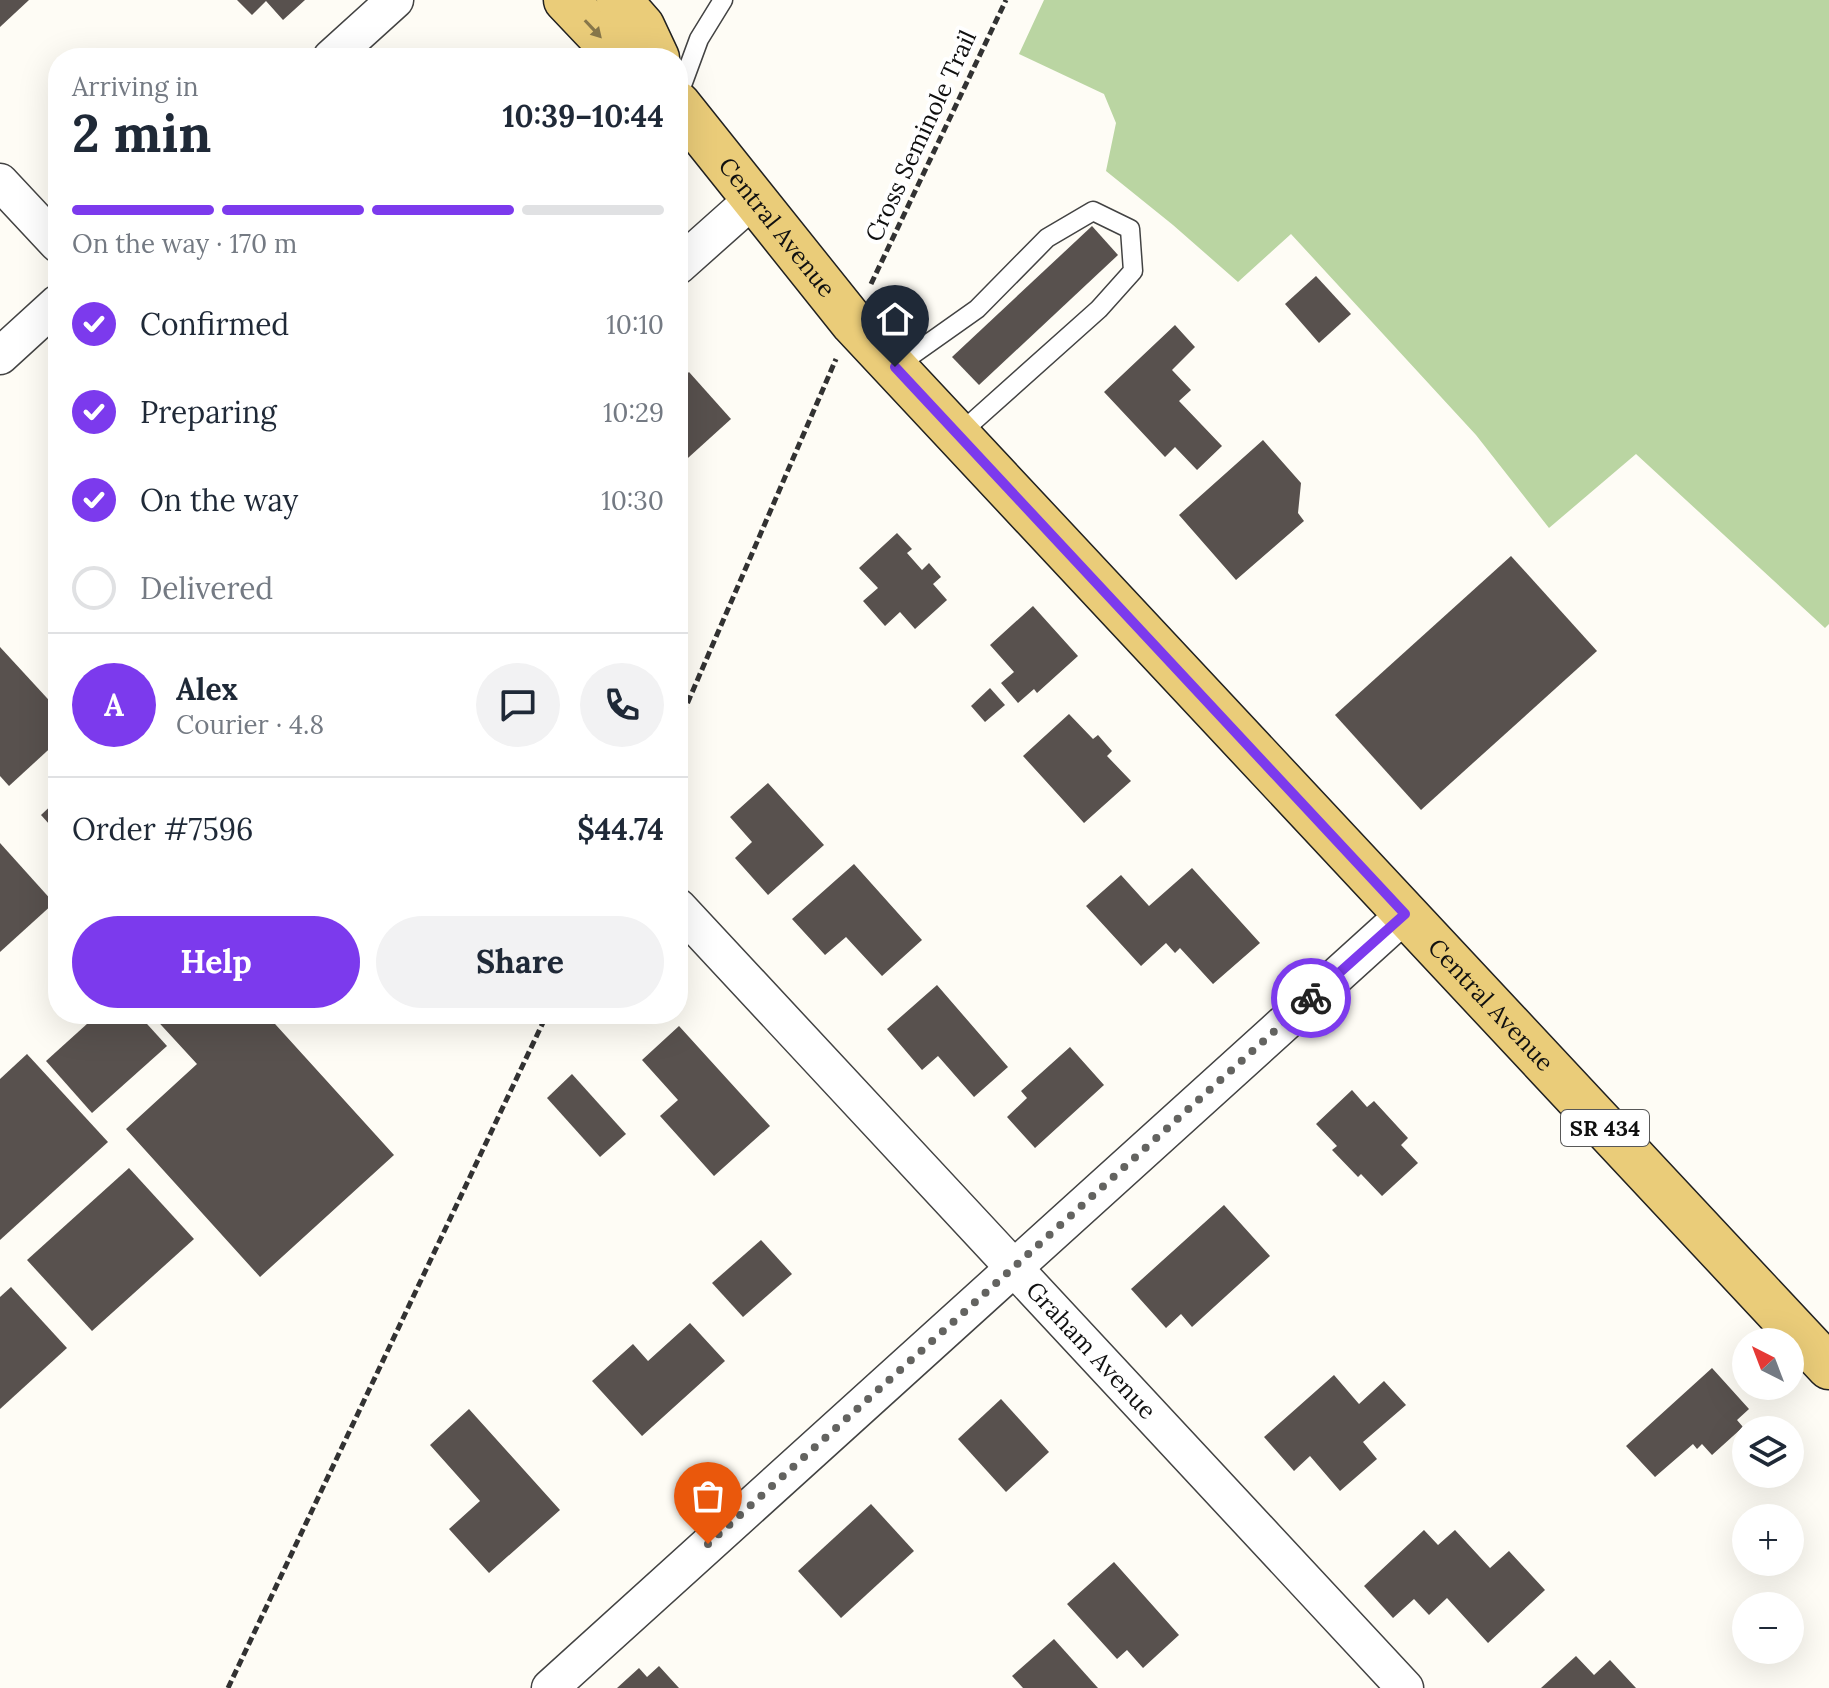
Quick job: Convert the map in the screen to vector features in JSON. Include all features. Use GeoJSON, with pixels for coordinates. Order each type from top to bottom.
{"type":"FeatureCollection","features":[{"type":"Feature","properties":{"kind":"main road"},"geometry":{"type":"LineString","coordinates":[[566,0],[612,48]]}},
{"type":"Feature","properties":{"kind":"main road"},"geometry":{"type":"LineString","coordinates":[[619,0],[642,26],[652,48]]}},
{"type":"Feature","properties":{"kind":"main road","name":"Central Avenue"},"geometry":{"type":"LineString","coordinates":[[688,117],[853,323],[1829,1367]]}},
{"type":"Feature","properties":{"kind":"street"},"geometry":{"type":"LineString","coordinates":[[342,48],[395,0]]}},
{"type":"Feature","properties":{"kind":"street"},"geometry":{"type":"LineString","coordinates":[[0,182],[48,233]]}},
{"type":"Feature","properties":{"kind":"street"},"geometry":{"type":"LineString","coordinates":[[688,257],[752,200]]}},
{"type":"Feature","properties":{"kind":"street"},"geometry":{"type":"LineString","coordinates":[[0,356],[48,312]]}},
{"type":"Feature","properties":{"kind":"street"},"geometry":{"type":"LineString","coordinates":[[550,1688],[1405,914]]}},
{"type":"Feature","properties":{"kind":"street","name":"Graham Avenue"},"geometry":{"type":"LineString","coordinates":[[688,918],[1405,1688]]}},
{"type":"Feature","properties":{"kind":"lane"},"geometry":{"type":"LineString","coordinates":[[688,69],[699,39],[723,0]]}},
{"type":"Feature","properties":{"kind":"lane"},"geometry":{"type":"LineString","coordinates":[[895,367],[977,309],[1047,238],[1093,211],[1130,229],[1133,271],[1099,309],[958,435]]}},
{"type":"Feature","properties":{"kind":"path","name":"Cross Seminole Trail"},"geometry":{"type":"LineString","coordinates":[[869,287],[1006,0]]}},
{"type":"Feature","properties":{"kind":"path"},"geometry":{"type":"LineString","coordinates":[[688,702],[838,354]]}},
{"type":"Feature","properties":{"kind":"path"},"geometry":{"type":"LineString","coordinates":[[228,1688],[542,1024]]}},
{"type":"Feature","properties":{"kind":"green space"},"geometry":{"type":"Polygon","coordinates":[[[1044,0],[1829,0],[1829,624],[1825,628],[1636,454],[1549,528],[1476,435],[1291,234],[1238,282],[1106,171],[1116,123],[1104,94],[1019,54],[1044,0]]]}},
{"type":"Feature","properties":{"kind":"building"},"geometry":{"type":"Polygon","coordinates":[[[0,0],[29,0],[0,27],[0,0]]]}},
{"type":"Feature","properties":{"kind":"building"},"geometry":{"type":"Polygon","coordinates":[[[237,0],[305,0],[283,20],[266,1],[252,15],[237,0]]]}},
{"type":"Feature","properties":{"kind":"building"},"geometry":{"type":"Polygon","coordinates":[[[1092,226],[1118,255],[979,385],[952,357],[1092,226]]]}},
{"type":"Feature","properties":{"kind":"building"},"geometry":{"type":"Polygon","coordinates":[[[1316,276],[1351,314],[1319,343],[1285,304],[1316,276]]]}},
{"type":"Feature","properties":{"kind":"building"},"geometry":{"type":"Polygon","coordinates":[[[1175,325],[1195,347],[1172,370],[1191,390],[1179,401],[1222,446],[1197,470],[1175,447],[1165,457],[1104,392],[1175,325]]]}},
{"type":"Feature","properties":{"kind":"building"},"geometry":{"type":"Polygon","coordinates":[[[688,373],[731,419],[688,458],[688,373]]]}},
{"type":"Feature","properties":{"kind":"building"},"geometry":{"type":"Polygon","coordinates":[[[1263,440],[1301,483],[1298,513],[1304,521],[1236,580],[1179,515],[1263,440]]]}},
{"type":"Feature","properties":{"kind":"building"},"geometry":{"type":"Polygon","coordinates":[[[897,533],[912,549],[907,553],[922,570],[929,563],[941,577],[933,584],[947,600],[915,629],[900,612],[885,626],[863,601],[878,588],[859,568],[897,533]]]}},
{"type":"Feature","properties":{"kind":"building"},"geometry":{"type":"Polygon","coordinates":[[[1511,556],[1597,651],[1421,810],[1335,715],[1511,556]]]}},
{"type":"Feature","properties":{"kind":"building"},"geometry":{"type":"Polygon","coordinates":[[[1033,606],[1078,656],[1037,693],[1034,689],[1018,703],[1001,683],[1014,672],[990,645],[1033,606]]]}},
{"type":"Feature","properties":{"kind":"building"},"geometry":{"type":"Polygon","coordinates":[[[0,647],[48,699],[48,750],[9,786],[0,776],[0,647]]]}},
{"type":"Feature","properties":{"kind":"building"},"geometry":{"type":"Polygon","coordinates":[[[990,688],[1005,705],[985,722],[971,706],[990,688]]]}},
{"type":"Feature","properties":{"kind":"building"},"geometry":{"type":"Polygon","coordinates":[[[1069,714],[1093,739],[1098,735],[1112,751],[1107,756],[1131,781],[1084,823],[1023,756],[1069,714]]]}},
{"type":"Feature","properties":{"kind":"building"},"geometry":{"type":"Polygon","coordinates":[[[768,783],[824,845],[768,895],[735,858],[752,842],[730,817],[768,783]]]}},
{"type":"Feature","properties":{"kind":"building"},"geometry":{"type":"Polygon","coordinates":[[[48,808],[48,823],[41,815],[48,808]]]}},
{"type":"Feature","properties":{"kind":"building"},"geometry":{"type":"Polygon","coordinates":[[[0,843],[48,896],[48,908],[0,952],[0,843]]]}},
{"type":"Feature","properties":{"kind":"building"},"geometry":{"type":"Polygon","coordinates":[[[854,864],[922,940],[882,976],[846,937],[825,955],[792,919],[854,864]]]}},
{"type":"Feature","properties":{"kind":"building"},"geometry":{"type":"Polygon","coordinates":[[[1192,868],[1260,943],[1213,984],[1180,948],[1175,953],[1166,943],[1141,966],[1086,906],[1121,875],[1149,906],[1192,868]]]}},
{"type":"Feature","properties":{"kind":"building"},"geometry":{"type":"Polygon","coordinates":[[[937,985],[1008,1067],[974,1097],[938,1056],[922,1070],[887,1029],[937,985]]]}},
{"type":"Feature","properties":{"kind":"building"},"geometry":{"type":"Polygon","coordinates":[[[87,1024],[147,1024],[167,1046],[92,1113],[46,1061],[87,1024]]]}},
{"type":"Feature","properties":{"kind":"building"},"geometry":{"type":"Polygon","coordinates":[[[160,1024],[275,1024],[394,1155],[260,1277],[126,1129],[197,1064],[160,1024]]]}},
{"type":"Feature","properties":{"kind":"building"},"geometry":{"type":"Polygon","coordinates":[[[679,1026],[770,1126],[714,1176],[660,1116],[678,1100],[642,1060],[679,1026]]]}},
{"type":"Feature","properties":{"kind":"building"},"geometry":{"type":"Polygon","coordinates":[[[1070,1047],[1104,1085],[1035,1148],[1007,1117],[1027,1098],[1021,1091],[1070,1047]]]}},
{"type":"Feature","properties":{"kind":"building"},"geometry":{"type":"Polygon","coordinates":[[[27,1054],[108,1142],[0,1240],[0,1079],[27,1054]]]}},
{"type":"Feature","properties":{"kind":"building"},"geometry":{"type":"Polygon","coordinates":[[[572,1074],[626,1134],[600,1157],[547,1098],[572,1074]]]}},
{"type":"Feature","properties":{"kind":"building"},"geometry":{"type":"Polygon","coordinates":[[[1352,1090],[1367,1107],[1374,1101],[1408,1138],[1401,1145],[1418,1163],[1382,1196],[1332,1150],[1337,1146],[1316,1124],[1352,1090]]]}},
{"type":"Feature","properties":{"kind":"building"},"geometry":{"type":"Polygon","coordinates":[[[129,1168],[194,1239],[92,1331],[27,1260],[129,1168]]]}},
{"type":"Feature","properties":{"kind":"building"},"geometry":{"type":"Polygon","coordinates":[[[1224,1205],[1270,1256],[1192,1327],[1181,1314],[1166,1328],[1131,1289],[1224,1205]]]}},
{"type":"Feature","properties":{"kind":"building"},"geometry":{"type":"Polygon","coordinates":[[[761,1240],[792,1274],[743,1317],[712,1283],[761,1240]]]}},
{"type":"Feature","properties":{"kind":"building"},"geometry":{"type":"Polygon","coordinates":[[[11,1287],[67,1348],[0,1409],[0,1297],[11,1287]]]}},
{"type":"Feature","properties":{"kind":"building"},"geometry":{"type":"Polygon","coordinates":[[[690,1323],[725,1361],[642,1436],[592,1381],[633,1344],[648,1361],[690,1323]]]}},
{"type":"Feature","properties":{"kind":"building"},"geometry":{"type":"Polygon","coordinates":[[[1712,1368],[1732,1390],[1732,1400],[1741,1400],[1749,1409],[1741,1416],[1732,1416],[1732,1437],[1712,1455],[1702,1444],[1697,1449],[1693,1444],[1655,1477],[1626,1446],[1712,1368]]]}},
{"type":"Feature","properties":{"kind":"building"},"geometry":{"type":"Polygon","coordinates":[[[1334,1375],[1359,1404],[1384,1381],[1406,1405],[1363,1442],[1377,1459],[1340,1491],[1310,1456],[1294,1471],[1264,1437],[1334,1375]]]}},
{"type":"Feature","properties":{"kind":"building"},"geometry":{"type":"Polygon","coordinates":[[[1001,1399],[1049,1452],[1006,1492],[958,1439],[1001,1399]]]}},
{"type":"Feature","properties":{"kind":"building"},"geometry":{"type":"Polygon","coordinates":[[[469,1409],[560,1510],[489,1573],[449,1529],[480,1501],[430,1445],[469,1409]]]}},
{"type":"Feature","properties":{"kind":"building"},"geometry":{"type":"Polygon","coordinates":[[[871,1504],[914,1551],[841,1618],[798,1571],[871,1504]]]}},
{"type":"Feature","properties":{"kind":"building"},"geometry":{"type":"Polygon","coordinates":[[[1424,1530],[1438,1545],[1455,1530],[1490,1568],[1509,1551],[1545,1590],[1488,1643],[1447,1598],[1429,1615],[1414,1599],[1393,1618],[1364,1586],[1424,1530]]]}},
{"type":"Feature","properties":{"kind":"building"},"geometry":{"type":"Polygon","coordinates":[[[1114,1562],[1179,1635],[1143,1668],[1127,1650],[1117,1659],[1067,1604],[1114,1562]]]}},
{"type":"Feature","properties":{"kind":"building"},"geometry":{"type":"Polygon","coordinates":[[[1054,1639],[1098,1688],[1023,1688],[1012,1676],[1054,1639]]]}},
{"type":"Feature","properties":{"kind":"building"},"geometry":{"type":"Polygon","coordinates":[[[1576,1656],[1594,1675],[1610,1660],[1636,1688],[1541,1688],[1576,1656]]]}},
{"type":"Feature","properties":{"kind":"building"},"geometry":{"type":"Polygon","coordinates":[[[659,1666],[679,1688],[617,1688],[639,1668],[647,1677],[659,1666]]]}},
{"type":"Feature","properties":{"kind":"way so far"},"geometry":{"type":"LineString","coordinates":[[708,1544],[1311,998]]}},
{"type":"Feature","properties":{"kind":"route"},"geometry":{"type":"LineString","coordinates":[[895,367],[1405,914],[1311,998]]}}]}
